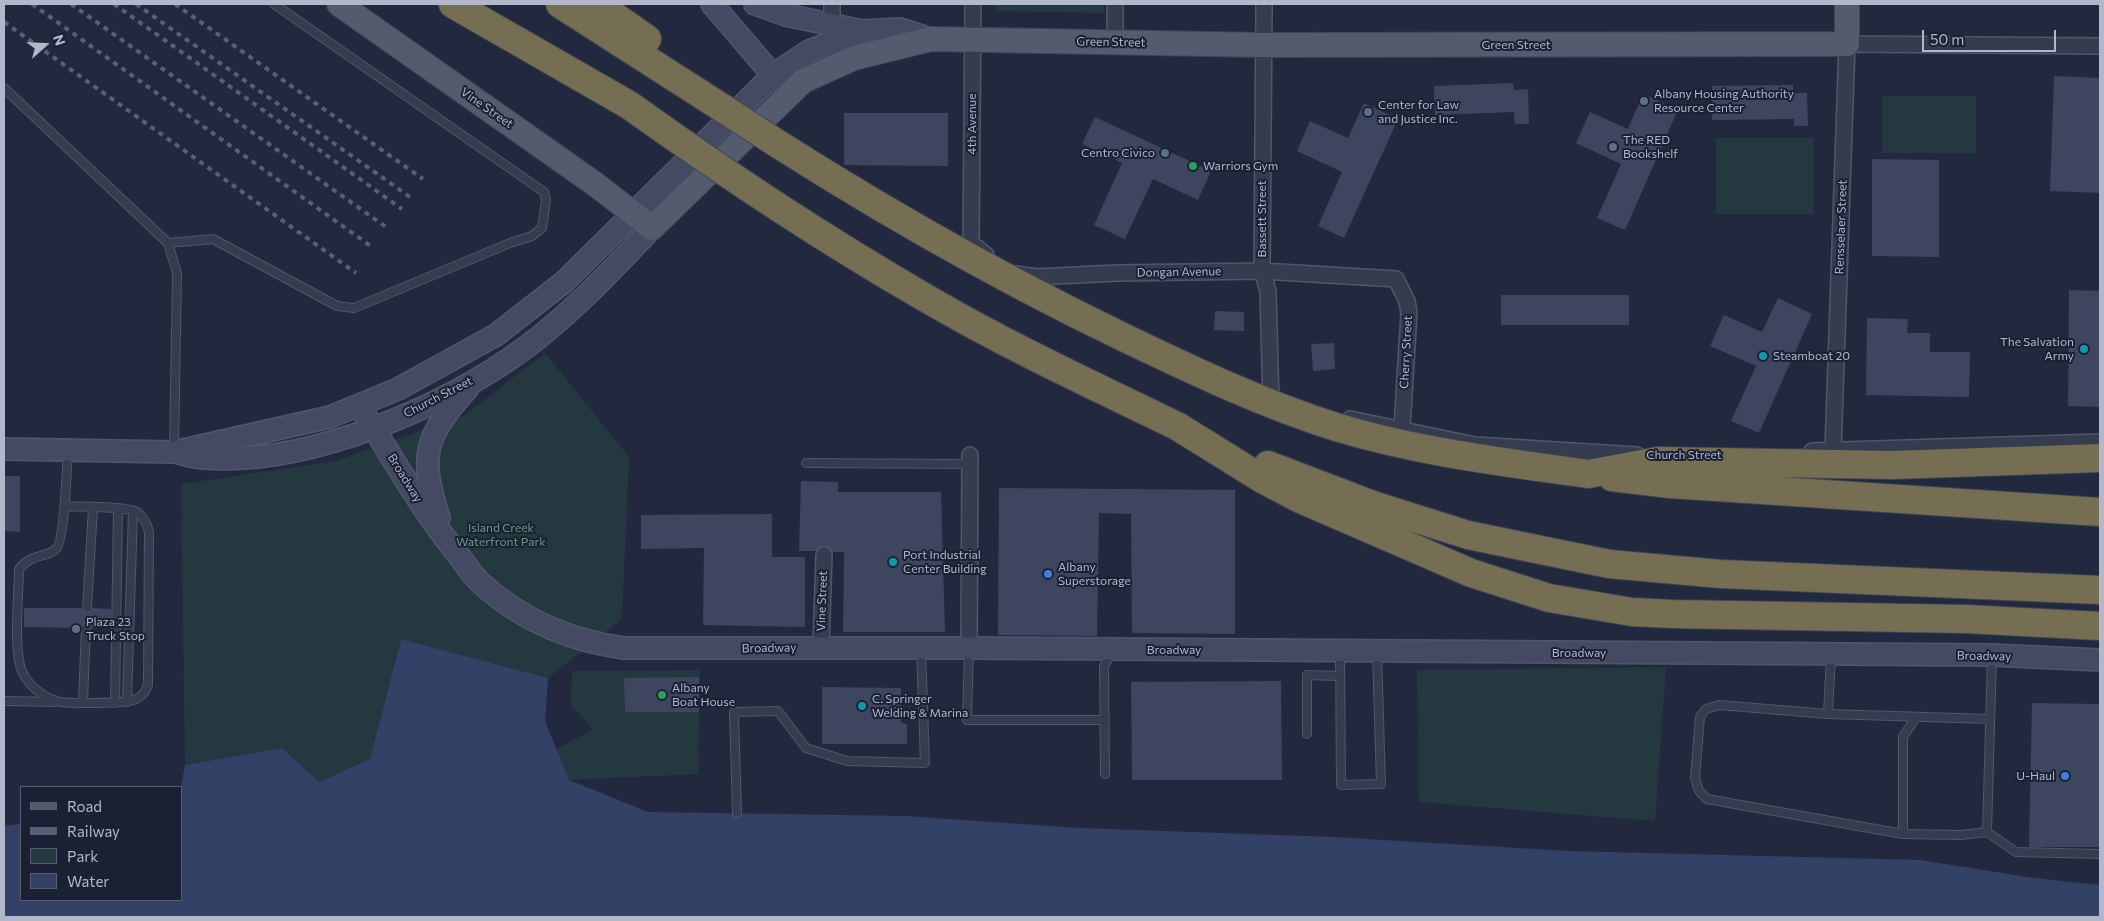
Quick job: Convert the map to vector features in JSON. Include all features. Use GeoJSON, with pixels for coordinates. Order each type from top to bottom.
{"type":"FeatureCollection","features":[{"type":"Feature","properties":{"kind":"highway"},"geometry":{"type":"LineString","coordinates":[[453,4],[628,105]]}},
{"type":"Feature","properties":{"kind":"highway"},"geometry":{"type":"LineString","coordinates":[[486,4],[628,105],[793,217],[925,298],[1043,361],[1177,426],[1272,467],[1373,504],[1468,535],[1543,552],[1609,564],[1655,569],[1916,583],[2100,590]]}},
{"type":"Feature","properties":{"kind":"highway"},"geometry":{"type":"LineString","coordinates":[[560,4],[890,213],[986,268],[1240,392],[1336,426],[1430,451],[1670,484],[2100,512]]}},
{"type":"Feature","properties":{"kind":"highway"},"geometry":{"type":"LineString","coordinates":[[597,4],[654,44],[724,109]]}},
{"type":"Feature","properties":{"kind":"highway"},"geometry":{"type":"LineString","coordinates":[[1177,426],[1264,480],[1332,515],[1471,573],[1549,598],[1623,610],[1673,614],[1966,619],[2100,626]]}},
{"type":"Feature","properties":{"kind":"highway"},"geometry":{"type":"LineString","coordinates":[[1588,474],[1658,461],[1892,465],[2100,458]]}},
{"type":"Feature","properties":{"kind":"highway"},"geometry":{"type":"LineString","coordinates":[[1916,583],[2100,604]]}},
{"type":"Feature","properties":{"kind":"highway"},"geometry":{"type":"LineString","coordinates":[[1966,619],[2100,638]]}},
{"type":"Feature","properties":{"kind":"main road","name":"Vine Street"},"geometry":{"type":"LineString","coordinates":[[339,4],[595,184],[643,222]]}},
{"type":"Feature","properties":{"kind":"main road","name":"Rensselaer Street"},"geometry":{"type":"LineString","coordinates":[[1847,4],[1847,44]]}},
{"type":"Feature","properties":{"kind":"main road","name":"Green Street"},"geometry":{"type":"LineString","coordinates":[[789,93],[803,81],[854,58],[931,39],[1264,46],[1847,44]]}},
{"type":"Feature","properties":{"kind":"main road"},"geometry":{"type":"LineString","coordinates":[[643,222],[789,93]]}},
{"type":"Feature","properties":{"kind":"street"},"geometry":{"type":"LineString","coordinates":[[712,4],[789,93]]}},
{"type":"Feature","properties":{"kind":"street","name":"Green Street"},"geometry":{"type":"LineString","coordinates":[[755,4],[786,15],[832,14],[862,31],[900,29],[931,39]]}},
{"type":"Feature","properties":{"kind":"street","name":"4th Avenue"},"geometry":{"type":"LineString","coordinates":[[971,243],[973,4]]}},
{"type":"Feature","properties":{"kind":"street"},"geometry":{"type":"LineString","coordinates":[[1115,4],[1115,42]]}},
{"type":"Feature","properties":{"kind":"street","name":"Bassett Street"},"geometry":{"type":"LineString","coordinates":[[1264,4],[1262,271],[1268,291],[1271,404]]}},
{"type":"Feature","properties":{"kind":"street"},"geometry":{"type":"LineString","coordinates":[[643,222],[773,75],[809,51],[862,31]]}},
{"type":"Feature","properties":{"kind":"street","name":"Green Street"},"geometry":{"type":"LineString","coordinates":[[1847,44],[2100,46]]}},
{"type":"Feature","properties":{"kind":"street","name":"Rensselaer Street"},"geometry":{"type":"LineString","coordinates":[[1833,450],[1847,44]]}},
{"type":"Feature","properties":{"kind":"street","name":"Church Street"},"geometry":{"type":"LineString","coordinates":[[4,449],[174,452],[202,458],[266,456],[314,447],[374,428],[438,399],[477,378],[524,348],[563,316],[618,265],[643,222]]}},
{"type":"Feature","properties":{"kind":"street","name":"Church Street"},"geometry":{"type":"LineString","coordinates":[[174,452],[330,416],[398,389],[496,335],[643,222]]}},
{"type":"Feature","properties":{"kind":"street","name":"Dongan Avenue"},"geometry":{"type":"LineString","coordinates":[[971,243],[1002,268],[1020,276],[1262,271],[1396,279]]}},
{"type":"Feature","properties":{"kind":"street","name":"Cherry Street"},"geometry":{"type":"LineString","coordinates":[[1396,279],[1407,301],[1409,313],[1402,428]]}},
{"type":"Feature","properties":{"kind":"street"},"geometry":{"type":"LineString","coordinates":[[447,542],[430,488],[428,465],[431,437],[450,408],[477,378]]}},
{"type":"Feature","properties":{"kind":"street","name":"Church Street"},"geometry":{"type":"LineString","coordinates":[[1271,404],[1402,428],[1475,444],[1609,455],[1712,456],[1833,450],[2100,442]]}},
{"type":"Feature","properties":{"kind":"street","name":"Broadway"},"geometry":{"type":"LineString","coordinates":[[359,405],[447,542],[483,586],[541,625],[567,636],[596,644],[624,648],[968,648],[1992,655],[2100,660]]}},
{"type":"Feature","properties":{"kind":"street"},"geometry":{"type":"LineString","coordinates":[[968,648],[970,460]]}},
{"type":"Feature","properties":{"kind":"street","name":"Vine Street"},"geometry":{"type":"LineString","coordinates":[[821,648],[824,555]]}},
{"type":"Feature","properties":{"kind":"lane"},"geometry":{"type":"LineString","coordinates":[[168,243],[213,238],[337,306],[354,308],[510,243],[532,236],[542,228],[546,200],[544,192],[274,4]]}},
{"type":"Feature","properties":{"kind":"lane"},"geometry":{"type":"LineString","coordinates":[[4,88],[168,243],[177,273],[174,452]]}},
{"type":"Feature","properties":{"kind":"lane"},"geometry":{"type":"LineString","coordinates":[[58,702],[40,694],[23,675],[18,658],[19,569],[26,560],[56,550],[61,543],[68,450]]}},
{"type":"Feature","properties":{"kind":"lane"},"geometry":{"type":"LineString","coordinates":[[806,463],[970,460]]}},
{"type":"Feature","properties":{"kind":"lane"},"geometry":{"type":"LineString","coordinates":[[4,701],[127,702],[144,694],[148,685],[149,532],[145,520],[133,511],[64,506]]}},
{"type":"Feature","properties":{"kind":"lane"},"geometry":{"type":"LineString","coordinates":[[87,608],[93,508]]}},
{"type":"Feature","properties":{"kind":"lane"},"geometry":{"type":"LineString","coordinates":[[115,703],[118,509]]}},
{"type":"Feature","properties":{"kind":"lane"},"geometry":{"type":"LineString","coordinates":[[127,702],[133,511]]}},
{"type":"Feature","properties":{"kind":"lane"},"geometry":{"type":"LineString","coordinates":[[83,701],[86,628]]}},
{"type":"Feature","properties":{"kind":"lane"},"geometry":{"type":"LineString","coordinates":[[737,813],[734,712],[778,711],[806,748],[847,761],[925,763],[921,648]]}},
{"type":"Feature","properties":{"kind":"lane"},"geometry":{"type":"LineString","coordinates":[[968,648],[968,720],[1105,720]]}},
{"type":"Feature","properties":{"kind":"lane"},"geometry":{"type":"LineString","coordinates":[[1105,774],[1104,666],[1114,650]]}},
{"type":"Feature","properties":{"kind":"lane"},"geometry":{"type":"LineString","coordinates":[[1340,651],[1341,785],[1381,784],[1377,651]]}},
{"type":"Feature","properties":{"kind":"lane"},"geometry":{"type":"LineString","coordinates":[[1828,714],[1831,654]]}},
{"type":"Feature","properties":{"kind":"lane"},"geometry":{"type":"LineString","coordinates":[[1987,832],[1992,655]]}},
{"type":"Feature","properties":{"kind":"lane"},"geometry":{"type":"LineString","coordinates":[[1307,734],[1307,675],[1340,676]]}},
{"type":"Feature","properties":{"kind":"lane"},"geometry":{"type":"LineString","coordinates":[[1990,719],[1828,714],[1719,706],[1706,709],[1700,717],[1695,778],[1699,791],[1707,799],[1903,834],[1961,835],[1987,832],[2016,852],[2100,854]]}},
{"type":"Feature","properties":{"kind":"lane"},"geometry":{"type":"LineString","coordinates":[[1903,834],[1903,737],[1916,717]]}},
{"type":"Feature","properties":{"kind":"green space"},"geometry":{"type":"Polygon","coordinates":[[[996,4],[1104,4],[1104,13],[996,11],[996,4]]]}},
{"type":"Feature","properties":{"kind":"green space"},"geometry":{"type":"Polygon","coordinates":[[[1882,96],[1976,96],[1976,153],[1882,153],[1882,96]]]}},
{"type":"Feature","properties":{"kind":"green space"},"geometry":{"type":"Polygon","coordinates":[[[1716,138],[1814,138],[1814,214],[1716,214],[1716,138]]]}},
{"type":"Feature","properties":{"kind":"green space","name":"Island Creek Waterfront Park"},"geometry":{"type":"Polygon","coordinates":[[[545,353],[629,457],[622,619],[548,678],[401,639],[370,759],[319,782],[282,748],[185,765],[181,484],[336,461],[465,415],[545,353]]]}},
{"type":"Feature","properties":{"kind":"green space"},"geometry":{"type":"Polygon","coordinates":[[[1666,667],[1655,821],[1419,802],[1417,670],[1666,667]]]}},
{"type":"Feature","properties":{"kind":"green space"},"geometry":{"type":"Polygon","coordinates":[[[700,670],[698,774],[569,780],[556,750],[593,729],[571,705],[572,671],[700,670]]]}},
{"type":"Feature","properties":{"kind":"water"},"geometry":{"type":"Polygon","coordinates":[[[401,639],[548,678],[545,721],[569,780],[648,812],[905,816],[1079,828],[1333,837],[1568,851],[1920,860],[2034,878],[2100,885],[2100,917],[4,917],[4,826],[20,824],[20,901],[182,901],[181,786],[185,765],[282,748],[319,782],[370,759],[401,639]]]}},
{"type":"Feature","properties":{"kind":"building"},"geometry":{"type":"Polygon","coordinates":[[[2054,76],[2100,78],[2100,193],[2050,191],[2054,76]]]}},
{"type":"Feature","properties":{"kind":"building"},"geometry":{"type":"Polygon","coordinates":[[[1513,83],[1514,90],[1528,89],[1529,124],[1515,124],[1514,112],[1435,115],[1434,86],[1513,83]]]}},
{"type":"Feature","properties":{"kind":"building"},"geometry":{"type":"Polygon","coordinates":[[[1793,85],[1793,93],[1807,93],[1808,126],[1794,126],[1794,119],[1712,120],[1712,86],[1793,85]]]}},
{"type":"Feature","properties":{"kind":"building"},"geometry":{"type":"Polygon","coordinates":[[[1643,94],[1678,110],[1625,230],[1597,218],[1621,164],[1576,143],[1590,112],[1628,129],[1643,94]]]}},
{"type":"Feature","properties":{"kind":"building"},"geometry":{"type":"Polygon","coordinates":[[[1364,103],[1398,119],[1344,238],[1318,226],[1342,172],[1297,151],[1310,121],[1348,138],[1364,103]]]}},
{"type":"Feature","properties":{"kind":"building"},"geometry":{"type":"Polygon","coordinates":[[[844,113],[948,113],[948,166],[844,165],[844,113]]]}},
{"type":"Feature","properties":{"kind":"building"},"geometry":{"type":"Polygon","coordinates":[[[1095,117],[1211,171],[1198,200],[1153,179],[1125,239],[1094,225],[1122,163],[1082,144],[1095,117]]]}},
{"type":"Feature","properties":{"kind":"building"},"geometry":{"type":"Polygon","coordinates":[[[1872,159],[1939,160],[1939,257],[1872,256],[1872,159]]]}},
{"type":"Feature","properties":{"kind":"building","name":"The Salvation Army"},"geometry":{"type":"Polygon","coordinates":[[[2069,290],[2100,291],[2100,407],[2068,406],[2069,290]]]}},
{"type":"Feature","properties":{"kind":"building"},"geometry":{"type":"Polygon","coordinates":[[[1501,295],[1629,295],[1629,325],[1501,325],[1501,295]]]}},
{"type":"Feature","properties":{"kind":"building","name":"Steamboat 20"},"geometry":{"type":"Polygon","coordinates":[[[1778,298],[1812,314],[1759,433],[1731,421],[1756,366],[1710,346],[1724,315],[1762,332],[1778,298]]]}},
{"type":"Feature","properties":{"kind":"building"},"geometry":{"type":"Polygon","coordinates":[[[1215,311],[1244,312],[1244,331],[1214,330],[1215,311]]]}},
{"type":"Feature","properties":{"kind":"building"},"geometry":{"type":"Polygon","coordinates":[[[1867,318],[1908,319],[1907,333],[1930,333],[1930,352],[1970,352],[1969,397],[1866,395],[1867,318]]]}},
{"type":"Feature","properties":{"kind":"building"},"geometry":{"type":"Polygon","coordinates":[[[1334,343],[1335,369],[1313,371],[1311,344],[1334,343]]]}},
{"type":"Feature","properties":{"kind":"building"},"geometry":{"type":"Polygon","coordinates":[[[4,476],[20,476],[20,532],[4,531],[4,476]]]}},
{"type":"Feature","properties":{"kind":"building","name":"Port Industrial Center Building"},"geometry":{"type":"Polygon","coordinates":[[[801,481],[838,482],[838,492],[941,492],[945,632],[843,632],[844,552],[833,552],[824,546],[816,551],[799,551],[801,481]]]}},
{"type":"Feature","properties":{"kind":"building"},"geometry":{"type":"Polygon","coordinates":[[[999,488],[1235,490],[1235,634],[1132,633],[1131,514],[1099,513],[1097,636],[998,635],[999,488]]]}},
{"type":"Feature","properties":{"kind":"building"},"geometry":{"type":"Polygon","coordinates":[[[772,514],[772,557],[805,557],[805,627],[703,625],[704,548],[641,549],[641,515],[772,514]]]}},
{"type":"Feature","properties":{"kind":"building"},"geometry":{"type":"Polygon","coordinates":[[[24,608],[81,608],[87,614],[93,608],[111,609],[111,628],[92,628],[86,622],[80,628],[24,627],[24,608]]]}},
{"type":"Feature","properties":{"kind":"building","name":"Albany Boat House"},"geometry":{"type":"Polygon","coordinates":[[[699,677],[699,712],[625,712],[624,678],[699,677]]]}},
{"type":"Feature","properties":{"kind":"building"},"geometry":{"type":"Polygon","coordinates":[[[1281,681],[1282,780],[1132,780],[1131,682],[1281,681]]]}},
{"type":"Feature","properties":{"kind":"building","name":"C. Springer Welding & Marina"},"geometry":{"type":"Polygon","coordinates":[[[822,687],[901,688],[901,723],[907,724],[907,744],[822,744],[822,687]]]}},
{"type":"Feature","properties":{"kind":"building","name":"U-Haul"},"geometry":{"type":"Polygon","coordinates":[[[2032,703],[2100,704],[2100,847],[2029,847],[2032,703]]]}},
{"type":"Feature","properties":{"kind":"railway"},"geometry":{"type":"LineString","coordinates":[[32,4],[372,247]]}},
{"type":"Feature","properties":{"kind":"railway"},"geometry":{"type":"LineString","coordinates":[[71,4],[386,227]]}},
{"type":"Feature","properties":{"kind":"railway"},"geometry":{"type":"LineString","coordinates":[[114,4],[402,209]]}},
{"type":"Feature","properties":{"kind":"railway"},"geometry":{"type":"LineString","coordinates":[[136,4],[410,197]]}},
{"type":"Feature","properties":{"kind":"railway"},"geometry":{"type":"LineString","coordinates":[[175,4],[423,179]]}},
{"type":"Feature","properties":{"kind":"railway"},"geometry":{"type":"LineString","coordinates":[[4,22],[356,273]]}},
{"type":"Feature","properties":{"kind":"place","name":"Albany Housing Authority Resource Center"},"geometry":{"type":"Point","coordinates":[1644,101]}},
{"type":"Feature","properties":{"kind":"place","name":"Center for Law and Justice Inc."},"geometry":{"type":"Point","coordinates":[1368,112]}},
{"type":"Feature","properties":{"kind":"place","name":"The RED Bookshelf"},"geometry":{"type":"Point","coordinates":[1613,147]}},
{"type":"Feature","properties":{"kind":"place","name":"Centro Civico"},"geometry":{"type":"Point","coordinates":[1165,153]}},
{"type":"Feature","properties":{"kind":"place","name":"Warriors Gym"},"geometry":{"type":"Point","coordinates":[1193,166]}},
{"type":"Feature","properties":{"kind":"place","name":"The Salvation Army"},"geometry":{"type":"Point","coordinates":[2084,349]}},
{"type":"Feature","properties":{"kind":"place","name":"Steamboat 20"},"geometry":{"type":"Point","coordinates":[1763,356]}},
{"type":"Feature","properties":{"kind":"place","name":"Port Industrial Center Building"},"geometry":{"type":"Point","coordinates":[893,562]}},
{"type":"Feature","properties":{"kind":"place","name":"Albany Superstorage"},"geometry":{"type":"Point","coordinates":[1048,574]}},
{"type":"Feature","properties":{"kind":"place","name":"Plaza 23 Truck Stop"},"geometry":{"type":"Point","coordinates":[76,629]}},
{"type":"Feature","properties":{"kind":"place","name":"Albany Boat House"},"geometry":{"type":"Point","coordinates":[662,695]}},
{"type":"Feature","properties":{"kind":"place","name":"C. Springer Welding & Marina"},"geometry":{"type":"Point","coordinates":[862,706]}},
{"type":"Feature","properties":{"kind":"place","name":"U-Haul"},"geometry":{"type":"Point","coordinates":[2065,776]}}]}
